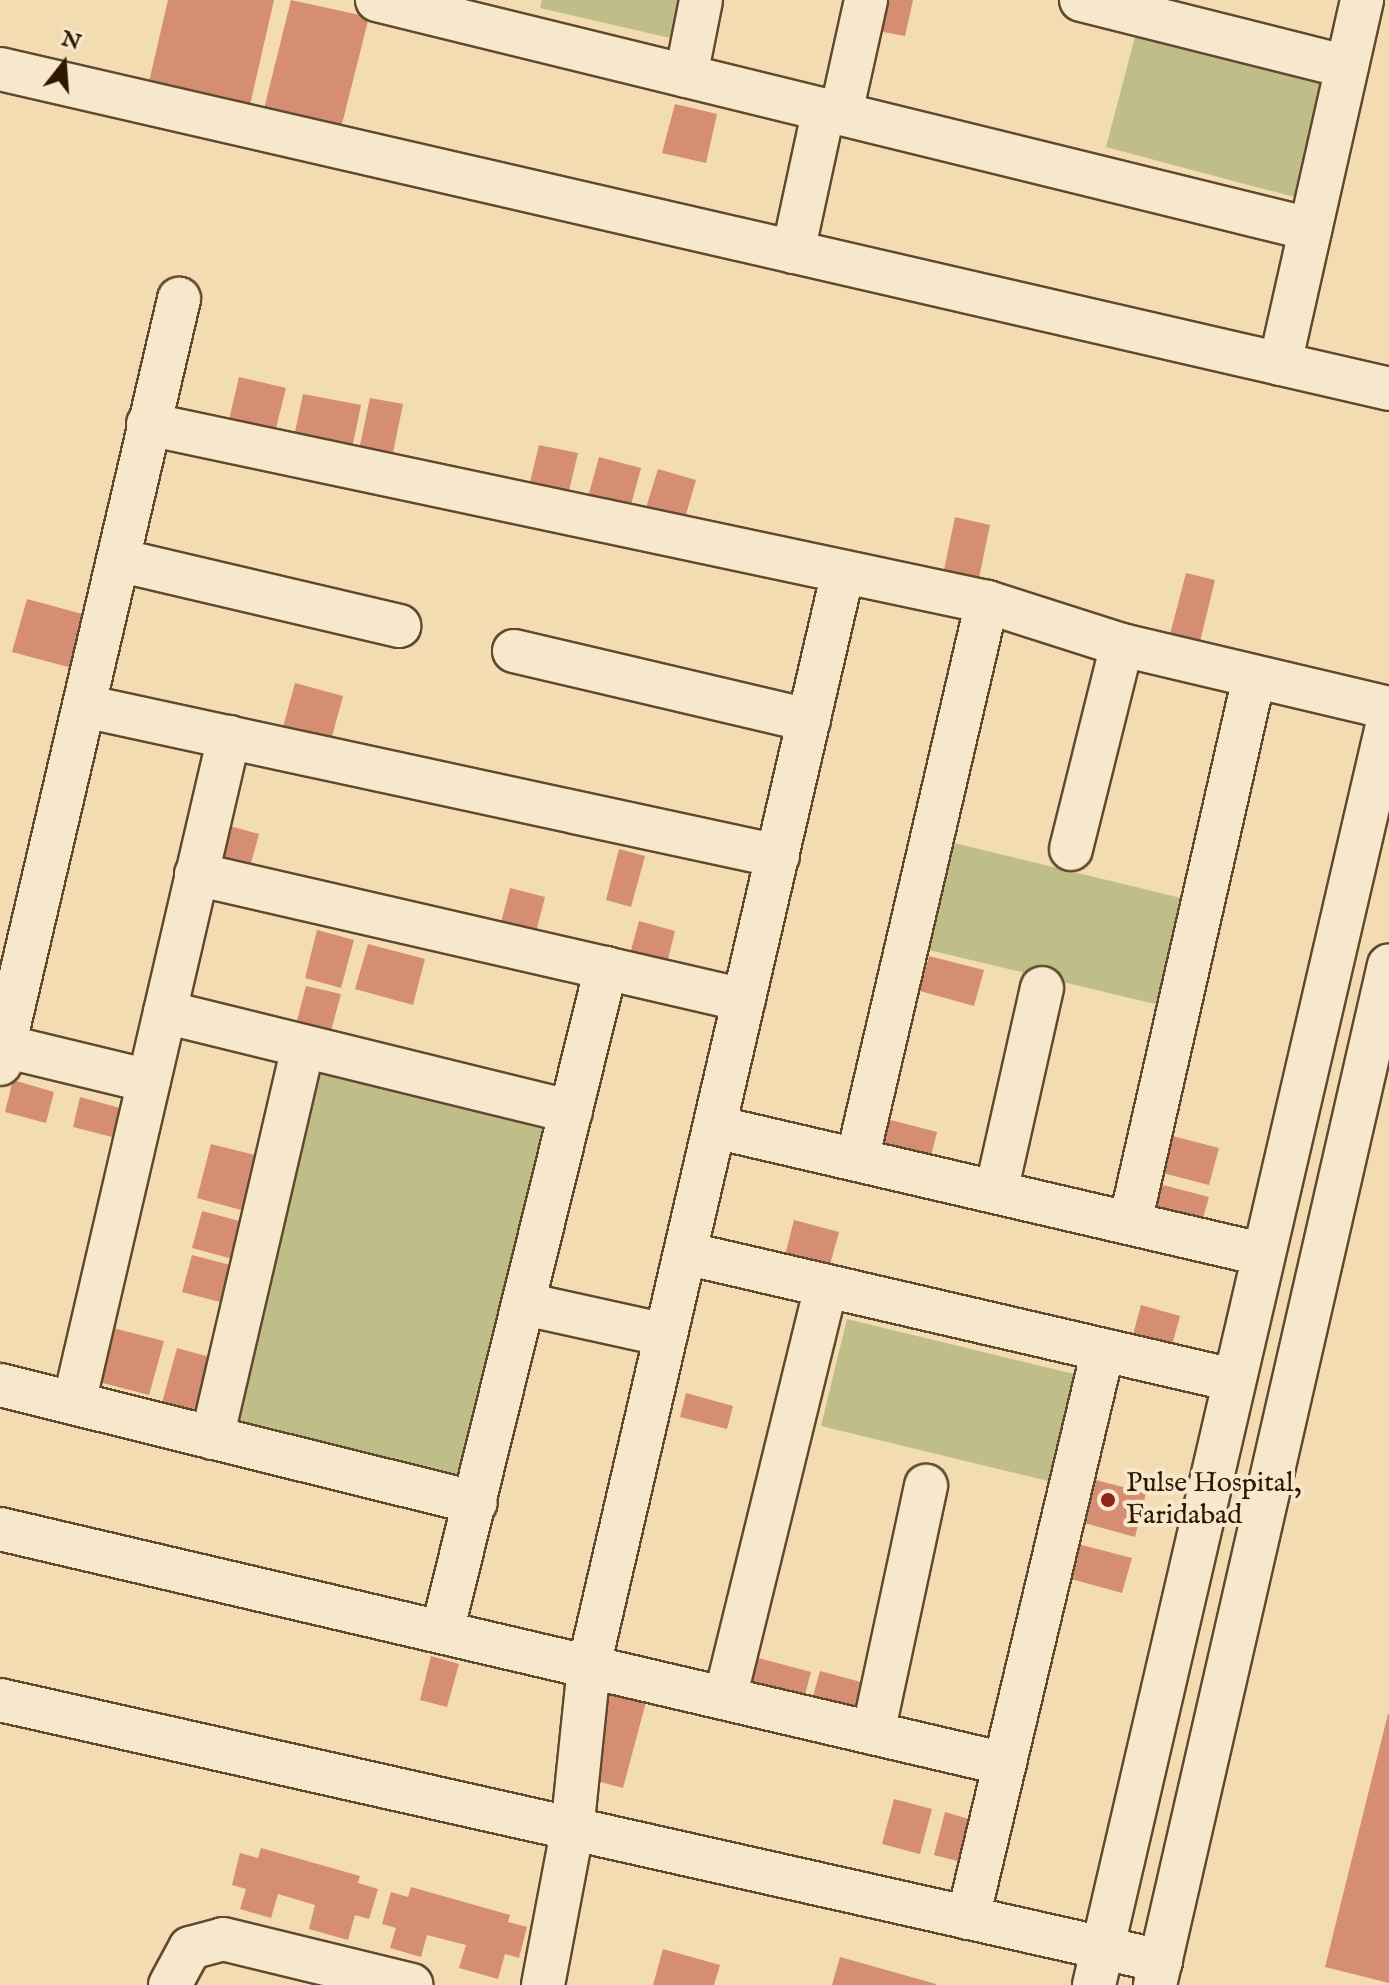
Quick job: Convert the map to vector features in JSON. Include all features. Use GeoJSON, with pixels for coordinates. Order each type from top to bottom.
{"type":"FeatureCollection","features":[{"type":"Feature","properties":{"kind":"street"},"geometry":{"type":"LineString","coordinates":[[377,0],[517,17],[686,76],[1310,229]]}},
{"type":"Feature","properties":{"kind":"street"},"geometry":{"type":"LineString","coordinates":[[686,76],[701,0]]}},
{"type":"Feature","properties":{"kind":"street"},"geometry":{"type":"LineString","coordinates":[[793,252],[866,0]]}},
{"type":"Feature","properties":{"kind":"street"},"geometry":{"type":"LineString","coordinates":[[1081,0],[1347,67]]}},
{"type":"Feature","properties":{"kind":"street"},"geometry":{"type":"LineString","coordinates":[[1280,364],[1362,0]]}},
{"type":"Feature","properties":{"kind":"street"},"geometry":{"type":"LineString","coordinates":[[0,69],[1389,389]]}},
{"type":"Feature","properties":{"kind":"street"},"geometry":{"type":"LineString","coordinates":[[149,1081],[2,1055],[7,1002],[84,706],[179,299]]}},
{"type":"Feature","properties":{"kind":"street"},"geometry":{"type":"LineString","coordinates":[[148,424],[987,602],[1122,645],[1389,708]]}},
{"type":"Feature","properties":{"kind":"street"},"geometry":{"type":"LineString","coordinates":[[118,560],[399,626]]}},
{"type":"Feature","properties":{"kind":"street"},"geometry":{"type":"LineString","coordinates":[[543,1985],[572,1831],[589,1666],[843,572]]}},
{"type":"Feature","properties":{"kind":"street"},"geometry":{"type":"LineString","coordinates":[[857,1160],[987,602]]}},
{"type":"Feature","properties":{"kind":"street"},"geometry":{"type":"LineString","coordinates":[[1071,849],[1122,645]]}},
{"type":"Feature","properties":{"kind":"street"},"geometry":{"type":"LineString","coordinates":[[514,651],[809,720]]}},
{"type":"Feature","properties":{"kind":"street"},"geometry":{"type":"LineString","coordinates":[[1130,1223],[1254,677]]}},
{"type":"Feature","properties":{"kind":"street"},"geometry":{"type":"LineString","coordinates":[[84,706],[778,856]]}},
{"type":"Feature","properties":{"kind":"street"},"geometry":{"type":"LineString","coordinates":[[1098,1966],[1261,1254],[1389,717]]}},
{"type":"Feature","properties":{"kind":"street"},"geometry":{"type":"LineString","coordinates":[[74,1403],[229,737]]}},
{"type":"Feature","properties":{"kind":"street"},"geometry":{"type":"LineString","coordinates":[[196,874],[744,1000]]}},
{"type":"Feature","properties":{"kind":"street"},"geometry":{"type":"LineString","coordinates":[[0,1700],[968,1918],[1098,1966],[1158,1973],[1389,965]]}},
{"type":"Feature","properties":{"kind":"street"},"geometry":{"type":"LineString","coordinates":[[442,1632],[606,968]]}},
{"type":"Feature","properties":{"kind":"street"},"geometry":{"type":"LineString","coordinates":[[996,1192],[1042,988]]}},
{"type":"Feature","properties":{"kind":"street"},"geometry":{"type":"LineString","coordinates":[[165,1012],[571,1112]]}},
{"type":"Feature","properties":{"kind":"street"},"geometry":{"type":"LineString","coordinates":[[212,1438],[303,1046]]}},
{"type":"Feature","properties":{"kind":"street"},"geometry":{"type":"LineString","coordinates":[[715,1127],[1261,1254]]}},
{"type":"Feature","properties":{"kind":"street"},"geometry":{"type":"LineString","coordinates":[[685,1253],[1233,1380]]}},
{"type":"Feature","properties":{"kind":"street"},"geometry":{"type":"LineString","coordinates":[[725,1698],[826,1286]]}},
{"type":"Feature","properties":{"kind":"street"},"geometry":{"type":"LineString","coordinates":[[525,1304],[666,1335]]}},
{"type":"Feature","properties":{"kind":"street"},"geometry":{"type":"LineString","coordinates":[[968,1918],[1103,1350]]}},
{"type":"Feature","properties":{"kind":"street"},"geometry":{"type":"LineString","coordinates":[[0,1385],[476,1503]]}},
{"type":"Feature","properties":{"kind":"street"},"geometry":{"type":"LineString","coordinates":[[873,1733],[926,1486]]}},
{"type":"Feature","properties":{"kind":"street"},"geometry":{"type":"LineString","coordinates":[[0,1529],[1005,1764]]}},
{"type":"Feature","properties":{"kind":"street"},"geometry":{"type":"LineString","coordinates":[[170,1985],[190,1948],[223,1939],[411,1985]]}},
{"type":"Feature","properties":{"kind":"shaded area"},"geometry":{"type":"Polygon","coordinates":[[[542,0],[679,0],[670,38],[540,8],[542,0]]]}},
{"type":"Feature","properties":{"kind":"shaded area"},"geometry":{"type":"Polygon","coordinates":[[[1136,33],[1324,83],[1294,197],[1106,147],[1136,33]]]}},
{"type":"Feature","properties":{"kind":"shaded area"},"geometry":{"type":"Polygon","coordinates":[[[954,843],[1185,899],[1159,1005],[929,950],[954,843]]]}},
{"type":"Feature","properties":{"kind":"shaded area"},"geometry":{"type":"Polygon","coordinates":[[[316,1065],[553,1124],[466,1479],[229,1421],[316,1065]]]}},
{"type":"Feature","properties":{"kind":"shaded area"},"geometry":{"type":"Polygon","coordinates":[[[847,1319],[1078,1375],[1052,1482],[821,1426],[847,1319]]]}},
{"type":"Feature","properties":{"kind":"building"},"geometry":{"type":"Polygon","coordinates":[[[168,0],[274,0],[250,105],[149,82],[168,0]]]}},
{"type":"Feature","properties":{"kind":"building"},"geometry":{"type":"Polygon","coordinates":[[[291,0],[369,17],[340,132],[263,113],[291,0]]]}},
{"type":"Feature","properties":{"kind":"building"},"geometry":{"type":"Polygon","coordinates":[[[885,0],[913,0],[905,36],[878,31],[885,0]]]}},
{"type":"Feature","properties":{"kind":"building"},"geometry":{"type":"Polygon","coordinates":[[[675,104],[717,114],[706,163],[662,153],[675,104]]]}},
{"type":"Feature","properties":{"kind":"building"},"geometry":{"type":"Polygon","coordinates":[[[239,377],[286,388],[272,444],[226,433],[239,377]]]}},
{"type":"Feature","properties":{"kind":"building"},"geometry":{"type":"Polygon","coordinates":[[[303,394],[361,405],[349,463],[291,451],[303,394]]]}},
{"type":"Feature","properties":{"kind":"building"},"geometry":{"type":"Polygon","coordinates":[[[370,398],[403,404],[389,472],[356,464],[370,398]]]}},
{"type":"Feature","properties":{"kind":"building"},"geometry":{"type":"Polygon","coordinates":[[[539,445],[578,453],[564,512],[525,503],[539,445]]]}},
{"type":"Feature","properties":{"kind":"building"},"geometry":{"type":"Polygon","coordinates":[[[599,457],[641,468],[626,523],[584,512],[599,457]]]}},
{"type":"Feature","properties":{"kind":"building"},"geometry":{"type":"Polygon","coordinates":[[[658,469],[696,480],[680,535],[641,524],[658,469]]]}},
{"type":"Feature","properties":{"kind":"building"},"geometry":{"type":"Polygon","coordinates":[[[955,517],[990,525],[975,597],[940,589],[955,517]]]}},
{"type":"Feature","properties":{"kind":"building"},"geometry":{"type":"Polygon","coordinates":[[[1186,573],[1215,580],[1196,658],[1166,650],[1186,573]]]}},
{"type":"Feature","properties":{"kind":"building"},"geometry":{"type":"Polygon","coordinates":[[[27,599],[86,615],[72,668],[12,652],[27,599]]]}},
{"type":"Feature","properties":{"kind":"building"},"geometry":{"type":"Polygon","coordinates":[[[295,683],[343,696],[330,744],[282,731],[295,683]]]}},
{"type":"Feature","properties":{"kind":"building"},"geometry":{"type":"Polygon","coordinates":[[[230,826],[259,834],[247,878],[219,870],[230,826]]]}},
{"type":"Feature","properties":{"kind":"building"},"geometry":{"type":"Polygon","coordinates":[[[619,849],[645,856],[631,907],[606,900],[619,849]]]}},
{"type":"Feature","properties":{"kind":"building"},"geometry":{"type":"Polygon","coordinates":[[[510,888],[545,897],[533,944],[498,934],[510,888]]]}},
{"type":"Feature","properties":{"kind":"building"},"geometry":{"type":"Polygon","coordinates":[[[639,921],[675,931],[665,971],[628,961],[639,921]]]}},
{"type":"Feature","properties":{"kind":"building"},"geometry":{"type":"Polygon","coordinates":[[[317,930],[354,940],[341,988],[305,978],[317,930]]]}},
{"type":"Feature","properties":{"kind":"building"},"geometry":{"type":"Polygon","coordinates":[[[368,944],[425,959],[413,1005],[355,989],[368,944]]]}},
{"type":"Feature","properties":{"kind":"building"},"geometry":{"type":"Polygon","coordinates":[[[929,956],[984,970],[974,1006],[920,991],[929,956]]]}},
{"type":"Feature","properties":{"kind":"building"},"geometry":{"type":"Polygon","coordinates":[[[306,986],[341,994],[329,1038],[295,1028],[306,986]]]}},
{"type":"Feature","properties":{"kind":"building"},"geometry":{"type":"Polygon","coordinates":[[[13,1080],[54,1092],[46,1123],[5,1112],[13,1080]]]}},
{"type":"Feature","properties":{"kind":"building"},"geometry":{"type":"Polygon","coordinates":[[[80,1097],[120,1108],[112,1137],[73,1127],[80,1097]]]}},
{"type":"Feature","properties":{"kind":"building"},"geometry":{"type":"Polygon","coordinates":[[[883,1118],[937,1132],[930,1160],[875,1145],[883,1118]]]}},
{"type":"Feature","properties":{"kind":"building"},"geometry":{"type":"Polygon","coordinates":[[[1161,1133],[1219,1148],[1209,1185],[1151,1170],[1161,1133]]]}},
{"type":"Feature","properties":{"kind":"building"},"geometry":{"type":"Polygon","coordinates":[[[211,1144],[259,1156],[245,1211],[197,1198],[211,1144]]]}},
{"type":"Feature","properties":{"kind":"building"},"geometry":{"type":"Polygon","coordinates":[[[1148,1181],[1209,1197],[1199,1232],[1139,1215],[1148,1181]]]}},
{"type":"Feature","properties":{"kind":"building"},"geometry":{"type":"Polygon","coordinates":[[[202,1211],[243,1222],[233,1259],[192,1248],[202,1211]]]}},
{"type":"Feature","properties":{"kind":"building"},"geometry":{"type":"Polygon","coordinates":[[[794,1220],[839,1232],[826,1279],[782,1267],[794,1220]]]}},
{"type":"Feature","properties":{"kind":"building"},"geometry":{"type":"Polygon","coordinates":[[[192,1255],[230,1265],[220,1302],[182,1292],[192,1255]]]}},
{"type":"Feature","properties":{"kind":"building"},"geometry":{"type":"Polygon","coordinates":[[[1141,1305],[1180,1316],[1169,1356],[1130,1346],[1141,1305]]]}},
{"type":"Feature","properties":{"kind":"building"},"geometry":{"type":"Polygon","coordinates":[[[109,1327],[164,1341],[149,1395],[95,1381],[109,1327]]]}},
{"type":"Feature","properties":{"kind":"building"},"geometry":{"type":"Polygon","coordinates":[[[177,1348],[228,1362],[213,1417],[162,1403],[177,1348]]]}},
{"type":"Feature","properties":{"kind":"building"},"geometry":{"type":"Polygon","coordinates":[[[686,1393],[733,1406],[727,1429],[680,1417],[686,1393]]]}},
{"type":"Feature","properties":{"kind":"building"},"geometry":{"type":"Polygon","coordinates":[[[1088,1478],[1146,1493],[1135,1537],[1077,1521],[1088,1478]]]}},
{"type":"Feature","properties":{"kind":"building"},"geometry":{"type":"Polygon","coordinates":[[[1074,1543],[1132,1558],[1122,1593],[1064,1577],[1074,1543]]]}},
{"type":"Feature","properties":{"kind":"building"},"geometry":{"type":"Polygon","coordinates":[[[431,1656],[459,1664],[447,1707],[420,1700],[431,1656]]]}},
{"type":"Feature","properties":{"kind":"building"},"geometry":{"type":"Polygon","coordinates":[[[751,1656],[811,1672],[802,1706],[742,1690],[751,1656]]]}},
{"type":"Feature","properties":{"kind":"building"},"geometry":{"type":"Polygon","coordinates":[[[820,1671],[872,1685],[863,1721],[810,1707],[820,1671]]]}},
{"type":"Feature","properties":{"kind":"building"},"geometry":{"type":"Polygon","coordinates":[[[602,1686],[647,1698],[623,1788],[579,1776],[602,1686]]]}},
{"type":"Feature","properties":{"kind":"building"},"geometry":{"type":"Polygon","coordinates":[[[1389,1714],[1389,1983],[1325,1967],[1389,1714]]]}},
{"type":"Feature","properties":{"kind":"building"},"geometry":{"type":"Polygon","coordinates":[[[894,1799],[932,1809],[920,1854],[882,1844],[894,1799]]]}},
{"type":"Feature","properties":{"kind":"building"},"geometry":{"type":"Polygon","coordinates":[[[945,1812],[972,1820],[961,1862],[934,1855],[945,1812]]]}},
{"type":"Feature","properties":{"kind":"building"},"geometry":{"type":"Polygon","coordinates":[[[261,1848],[360,1876],[358,1883],[378,1889],[369,1919],[355,1915],[348,1940],[309,1929],[315,1905],[278,1894],[271,1918],[240,1909],[246,1889],[232,1885],[240,1853],[258,1858],[261,1848]]]}},
{"type":"Feature","properties":{"kind":"building"},"geometry":{"type":"Polygon","coordinates":[[[411,1887],[510,1915],[508,1922],[527,1927],[519,1958],[505,1954],[498,1979],[459,1968],[466,1945],[427,1935],[421,1957],[390,1948],[396,1928],[382,1924],[391,1892],[408,1897],[411,1887]]]}},
{"type":"Feature","properties":{"kind":"building"},"geometry":{"type":"Polygon","coordinates":[[[663,1949],[720,1965],[714,1985],[653,1985],[663,1949]]]}},
{"type":"Feature","properties":{"kind":"building"},"geometry":{"type":"Polygon","coordinates":[[[840,1957],[936,1984],[936,1985],[832,1985],[840,1957]]]}},
{"type":"Feature","properties":{"kind":"place","name":"Pulse Hospital, Faridabad"},"geometry":{"type":"Point","coordinates":[1108,1500]}}]}
